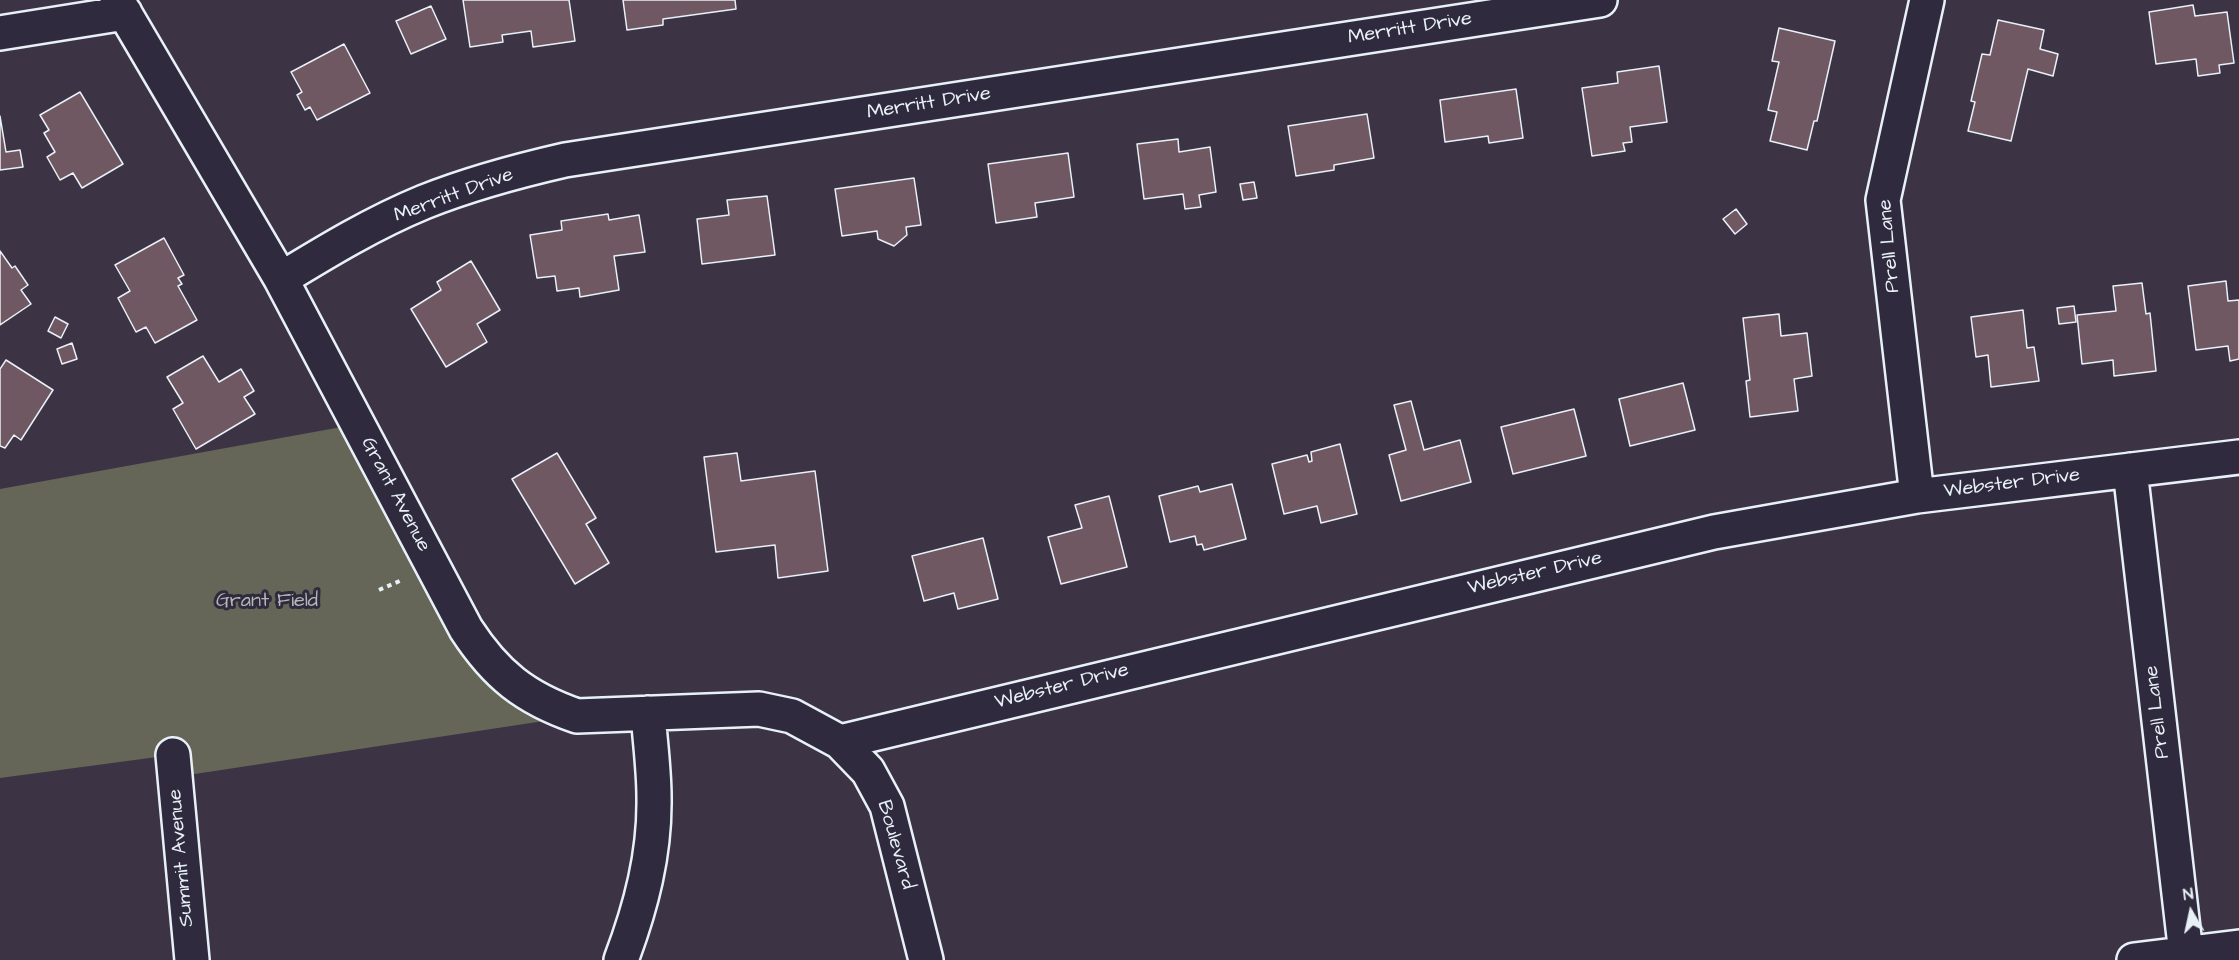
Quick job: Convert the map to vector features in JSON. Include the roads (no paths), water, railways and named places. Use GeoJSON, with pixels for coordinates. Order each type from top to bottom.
{"type":"FeatureCollection","features":[{"type":"Feature","properties":{"kind":"street","name":"Merritt Drive"},"geometry":{"type":"LineString","coordinates":[[281,279],[350,238],[423,202],[500,176],[565,160],[1600,0]]}},
{"type":"Feature","properties":{"kind":"street","name":"Prell Lane"},"geometry":{"type":"LineString","coordinates":[[1917,496],[1883,200],[1927,0]]}},
{"type":"Feature","properties":{"kind":"street","name":"Grant Avenue"},"geometry":{"type":"LineString","coordinates":[[121,7],[281,279],[461,619],[486,659],[514,686],[549,706],[577,716],[759,709],[792,716],[840,742]]}},
{"type":"Feature","properties":{"kind":"street"},"geometry":{"type":"LineString","coordinates":[[0,33],[121,7]]}},
{"type":"Feature","properties":{"kind":"street","name":"Webster Drive"},"geometry":{"type":"LineString","coordinates":[[840,742],[1165,662],[1714,532],[1917,496],[2239,458]]}},
{"type":"Feature","properties":{"kind":"street","name":"Prell Lane"},"geometry":{"type":"LineString","coordinates":[[2130,470],[2186,954]]}},
{"type":"Feature","properties":{"kind":"street"},"geometry":{"type":"LineString","coordinates":[[621,960],[639,912],[650,859],[654,797],[648,713]]}},
{"type":"Feature","properties":{"kind":"street","name":"Boulevard"},"geometry":{"type":"LineString","coordinates":[[840,742],[868,771],[887,806],[926,960]]}},
{"type":"Feature","properties":{"kind":"street","name":"Summit Avenue"},"geometry":{"type":"LineString","coordinates":[[173,755],[192,960]]}},
{"type":"Feature","properties":{"kind":"street"},"geometry":{"type":"LineString","coordinates":[[2134,960],[2239,947]]}},
{"type":"Feature","properties":{"kind":"park label","name":"Grant Field"},"geometry":{"type":"Point","coordinates":[267,602]}}]}
